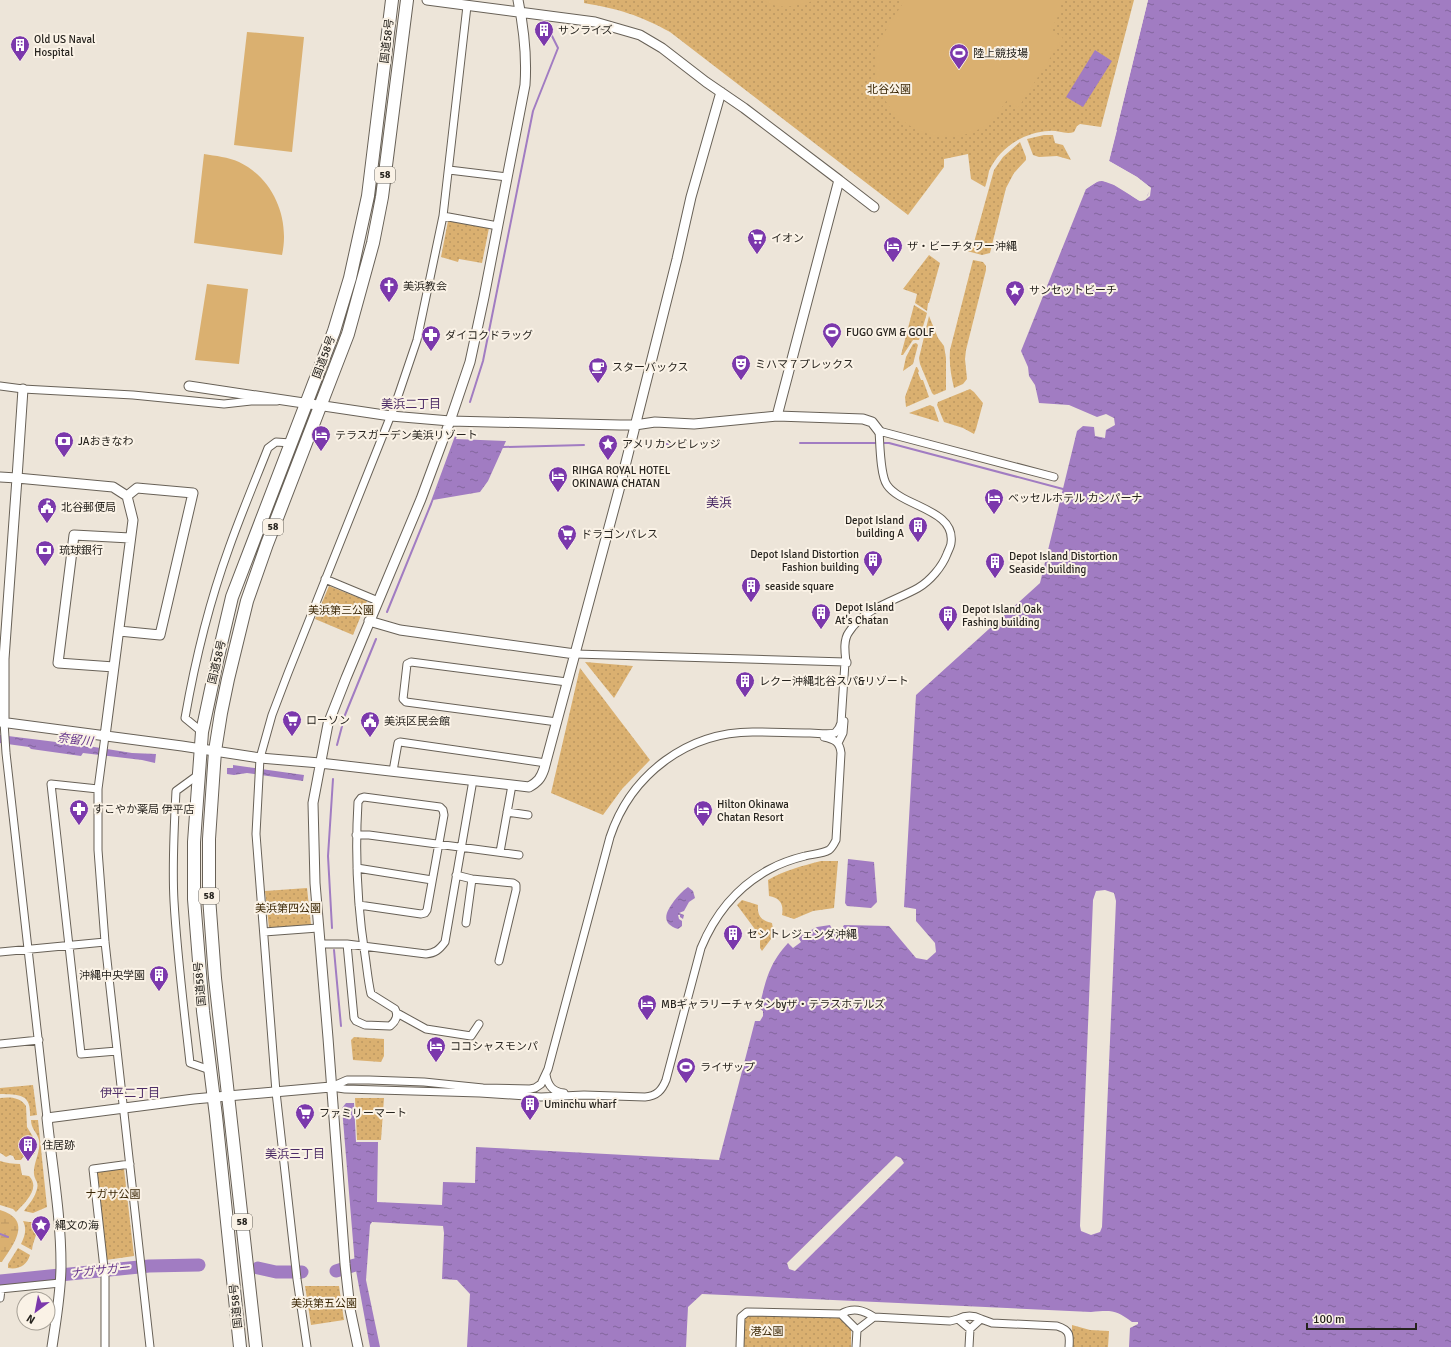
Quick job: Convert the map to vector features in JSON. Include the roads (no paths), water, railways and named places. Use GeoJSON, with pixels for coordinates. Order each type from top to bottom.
{"type":"FeatureCollection","features":[{"type":"Feature","properties":{"kind":"highway","name":"国道58号"},"geometry":{"type":"LineString","coordinates":[[240,1347],[203,1011],[194,899],[194,842],[202,732],[232,597],[334,331],[350,278],[368,196],[392,0]]}},
{"type":"Feature","properties":{"kind":"highway","name":"国道58号"},"geometry":{"type":"LineString","coordinates":[[256,1347],[215,978],[209,896],[209,840],[215,751],[228,680],[247,601],[267,544],[348,334],[373,243],[382,197],[407,0]]}},
{"type":"Feature","properties":{"kind":"street"},"geometry":{"type":"LineString","coordinates":[[427,0],[596,22],[640,36],[662,48],[874,207]]}},
{"type":"Feature","properties":{"kind":"street"},"geometry":{"type":"LineString","coordinates":[[358,1347],[350,1309],[345,1264],[318,928],[313,803],[328,724],[369,621],[421,499],[470,362],[508,177],[525,85],[526,52],[518,0]]}},
{"type":"Feature","properties":{"kind":"street"},"geometry":{"type":"LineString","coordinates":[[307,1347],[297,1278],[276,1092],[256,834],[260,758],[275,708],[391,416],[417,340],[443,216],[467,6]]}},
{"type":"Feature","properties":{"kind":"street"},"geometry":{"type":"LineString","coordinates":[[2,722],[260,758],[320,763],[529,787],[536,783],[541,778],[546,763],[636,425],[690,197],[720,92]]}},
{"type":"Feature","properties":{"kind":"street"},"geometry":{"type":"LineString","coordinates":[[449,170],[508,177]]}},
{"type":"Feature","properties":{"kind":"street"},"geometry":{"type":"LineString","coordinates":[[777,416],[838,180]]}},
{"type":"Feature","properties":{"kind":"street"},"geometry":{"type":"LineString","coordinates":[[443,216],[498,226]]}},
{"type":"Feature","properties":{"kind":"street"},"geometry":{"type":"LineString","coordinates":[[0,386],[24,389],[133,395],[224,404],[287,401]]}},
{"type":"Feature","properties":{"kind":"street"},"geometry":{"type":"LineString","coordinates":[[189,386],[391,416],[450,421],[636,425],[655,422],[694,424],[777,416],[863,419],[872,422],[879,431],[880,457],[886,484],[899,495],[941,517],[948,525],[951,533],[951,543],[944,562],[919,588],[887,602],[863,617],[848,633],[845,648],[844,732],[838,743]]}},
{"type":"Feature","properties":{"kind":"street"},"geometry":{"type":"LineString","coordinates":[[24,389],[2,659],[2,722],[5,733],[58,1219],[61,1266],[59,1298],[52,1347]]}},
{"type":"Feature","properties":{"kind":"street"},"geometry":{"type":"LineString","coordinates":[[879,431],[1054,477]]}},
{"type":"Feature","properties":{"kind":"street"},"geometry":{"type":"LineString","coordinates":[[202,732],[185,718],[191,681],[214,593],[229,548],[268,448],[276,442],[291,443]]}},
{"type":"Feature","properties":{"kind":"street"},"geometry":{"type":"LineString","coordinates":[[0,477],[112,488],[126,496],[132,520],[98,789],[98,850],[105,942],[150,1347]]}},
{"type":"Feature","properties":{"kind":"street"},"geometry":{"type":"LineString","coordinates":[[119,631],[160,635],[193,493],[137,488],[126,496]]}},
{"type":"Feature","properties":{"kind":"street"},"geometry":{"type":"LineString","coordinates":[[114,667],[58,663],[74,535],[130,538]]}},
{"type":"Feature","properties":{"kind":"street"},"geometry":{"type":"LineString","coordinates":[[325,579],[378,601]]}},
{"type":"Feature","properties":{"kind":"street"},"geometry":{"type":"LineString","coordinates":[[369,621],[400,630],[575,654],[846,662]]}},
{"type":"Feature","properties":{"kind":"street"},"geometry":{"type":"LineString","coordinates":[[556,722],[406,702],[403,698],[407,664],[411,662],[567,682]]}},
{"type":"Feature","properties":{"kind":"street"},"geometry":{"type":"LineString","coordinates":[[331,1087],[347,1080],[424,1082],[483,1088],[530,1089],[540,1085],[546,1075],[610,837],[618,816],[632,793],[647,776],[666,760],[683,749],[719,735],[740,732],[831,734],[839,728],[841,723],[846,662]]}},
{"type":"Feature","properties":{"kind":"street"},"geometry":{"type":"LineString","coordinates":[[47,1118],[124,1107],[331,1087],[345,1089],[480,1093],[541,1097],[582,1095],[645,1097],[655,1095],[662,1088],[701,948],[708,932],[719,914],[740,890],[765,872],[791,860],[827,851],[834,844],[838,833],[841,749],[838,743],[828,738],[795,734]]}},
{"type":"Feature","properties":{"kind":"street"},"geometry":{"type":"LineString","coordinates":[[393,771],[398,744],[400,742],[546,763]]}},
{"type":"Feature","properties":{"kind":"street"},"geometry":{"type":"LineString","coordinates":[[198,776],[176,791],[173,841],[174,900],[176,934],[190,1063],[210,1070]]}},
{"type":"Feature","properties":{"kind":"street"},"geometry":{"type":"LineString","coordinates":[[320,944],[363,945],[426,954],[434,953],[445,942],[472,780]]}},
{"type":"Feature","properties":{"kind":"street"},"geometry":{"type":"LineString","coordinates":[[98,789],[51,784],[81,1054],[117,1051]]}},
{"type":"Feature","properties":{"kind":"street"},"geometry":{"type":"LineString","coordinates":[[500,852],[512,785]]}},
{"type":"Feature","properties":{"kind":"street"},"geometry":{"type":"LineString","coordinates":[[358,906],[425,914],[427,910],[444,815],[443,810],[440,807],[364,798],[360,798],[358,802],[356,835],[358,906],[371,994],[395,1010],[397,1013],[426,1029],[472,1036],[480,1024]]}},
{"type":"Feature","properties":{"kind":"street"},"geometry":{"type":"LineString","coordinates":[[507,812],[528,815]]}},
{"type":"Feature","properties":{"kind":"street"},"geometry":{"type":"LineString","coordinates":[[356,835],[519,855]]}},
{"type":"Feature","properties":{"kind":"street"},"geometry":{"type":"LineString","coordinates":[[357,868],[432,880]]}},
{"type":"Feature","properties":{"kind":"street"},"geometry":{"type":"LineString","coordinates":[[456,875],[472,879],[513,883],[516,885],[499,961]]}},
{"type":"Feature","properties":{"kind":"street"},"geometry":{"type":"LineString","coordinates":[[466,923],[472,879]]}},
{"type":"Feature","properties":{"kind":"street"},"geometry":{"type":"LineString","coordinates":[[264,932],[318,928]]}},
{"type":"Feature","properties":{"kind":"street"},"geometry":{"type":"LineString","coordinates":[[0,952],[105,942]]}},
{"type":"Feature","properties":{"kind":"street"},"geometry":{"type":"LineString","coordinates":[[347,944],[356,1021],[365,1025],[390,1026],[397,1016],[397,1013]]}},
{"type":"Feature","properties":{"kind":"street"},"geometry":{"type":"LineString","coordinates":[[0,1044],[39,1040]]}},
{"type":"Feature","properties":{"kind":"street"},"geometry":{"type":"LineString","coordinates":[[546,1075],[551,1088],[558,1092],[582,1095]]}},
{"type":"Feature","properties":{"kind":"street"},"geometry":{"type":"LineString","coordinates":[[105,1347],[105,1276],[93,1169],[130,1164]]}},
{"type":"Feature","properties":{"kind":"street"},"geometry":{"type":"LineString","coordinates":[[0,1298],[0,1289],[60,1283]]}},
{"type":"Feature","properties":{"kind":"street"},"geometry":{"type":"LineString","coordinates":[[740,1347],[741,1317],[747,1312],[841,1314],[847,1310],[864,1311],[874,1316],[950,1321],[964,1316],[974,1316],[992,1323],[1057,1326],[1064,1328],[1069,1334],[1069,1347]]}},
{"type":"Feature","properties":{"kind":"street"},"geometry":{"type":"LineString","coordinates":[[841,1314],[857,1330]]}},
{"type":"Feature","properties":{"kind":"street"},"geometry":{"type":"LineString","coordinates":[[856,1347],[857,1330],[874,1316]]}},
{"type":"Feature","properties":{"kind":"street"},"geometry":{"type":"LineString","coordinates":[[958,1319],[970,1329]]}},
{"type":"Feature","properties":{"kind":"street"},"geometry":{"type":"LineString","coordinates":[[969,1347],[970,1329],[981,1319]]}},
{"type":"Feature","properties":{"kind":"water"},"geometry":{"type":"Polygon","coordinates":[[[1148,0],[1451,0],[1451,1347],[1129,1347],[1130,1328],[1138,1324],[1138,1322],[1132,1322],[1118,1313],[1109,1311],[1091,1312],[702,1294],[688,1307],[686,1347],[467,1347],[470,1294],[457,1280],[442,1279],[443,1226],[372,1222],[370,1225],[366,1280],[380,1347],[370,1347],[355,1265],[342,1108],[346,1103],[354,1103],[356,1142],[378,1142],[377,1202],[442,1205],[443,1182],[475,1183],[476,1147],[719,1160],[755,1021],[760,1021],[763,1016],[763,1011],[759,1008],[766,981],[776,959],[788,943],[793,948],[801,942],[798,937],[817,927],[830,925],[834,930],[841,930],[844,925],[889,926],[916,958],[927,960],[936,952],[935,943],[916,921],[916,909],[904,907],[916,695],[1040,583],[1077,431],[1083,426],[1094,427],[1095,436],[1105,438],[1106,430],[1115,425],[1114,418],[1106,414],[1097,417],[1069,405],[1039,403],[1035,385],[1029,376],[1028,367],[1021,351],[1086,189],[1097,182],[1107,182],[1119,187],[1140,201],[1145,200],[1151,188],[1137,177],[1109,161],[1148,0]]]}},
{"type":"Feature","properties":{"kind":"water"},"geometry":{"type":"Polygon","coordinates":[[[1095,50],[1112,61],[1083,107],[1066,97],[1095,50]]]}},
{"type":"Feature","properties":{"kind":"water"},"geometry":{"type":"Polygon","coordinates":[[[455,439],[506,441],[488,481],[480,492],[433,500],[455,439]]]}},
{"type":"Feature","properties":{"kind":"water"},"geometry":{"type":"Polygon","coordinates":[[[0,735],[132,753],[156,754],[155,763],[83,753],[81,756],[31,749],[29,747],[0,743],[0,735]]]}},
{"type":"Feature","properties":{"kind":"water"},"geometry":{"type":"Polygon","coordinates":[[[233,765],[304,775],[303,781],[247,773],[234,775],[227,774],[227,768],[233,768],[233,765]]]}},
{"type":"Feature","properties":{"kind":"water"},"geometry":{"type":"Polygon","coordinates":[[[848,859],[874,862],[877,902],[871,908],[847,906],[845,903],[848,859]]]}},
{"type":"Feature","properties":{"kind":"water"},"geometry":{"type":"Polygon","coordinates":[[[688,887],[693,891],[695,898],[689,902],[684,911],[679,913],[684,915],[683,919],[680,915],[678,915],[679,919],[682,921],[682,926],[678,929],[669,924],[666,917],[671,905],[688,887]]]}},
{"type":"Feature","properties":{"kind":"waterway"},"geometry":{"type":"LineString","coordinates":[[470,402],[483,361],[533,111],[558,48],[550,32]]}},
{"type":"Feature","properties":{"kind":"waterway"},"geometry":{"type":"LineString","coordinates":[[387,612],[431,504],[456,436]]}},
{"type":"Feature","properties":{"kind":"waterway"},"geometry":{"type":"LineString","coordinates":[[800,443],[889,443],[1063,489]]}},
{"type":"Feature","properties":{"kind":"waterway"},"geometry":{"type":"LineString","coordinates":[[660,444],[680,444]]}},
{"type":"Feature","properties":{"kind":"waterway"},"geometry":{"type":"LineString","coordinates":[[503,447],[584,445]]}},
{"type":"Feature","properties":{"kind":"waterway"},"geometry":{"type":"LineString","coordinates":[[337,745],[345,715],[376,639]]}},
{"type":"Feature","properties":{"kind":"waterway"},"geometry":{"type":"LineString","coordinates":[[332,928],[328,856],[333,779]]}},
{"type":"Feature","properties":{"kind":"waterway"},"geometry":{"type":"LineString","coordinates":[[334,950],[341,1026]]}},
{"type":"Feature","properties":{"kind":"waterway"},"geometry":{"type":"LineString","coordinates":[[0,1234],[8,1237]]}},
{"type":"Feature","properties":{"kind":"waterway","name":"ナガサガー"},"geometry":{"type":"LineString","coordinates":[[0,1281],[149,1266],[199,1265]]}},
{"type":"Feature","properties":{"kind":"waterway","name":"ナガサガー"},"geometry":{"type":"LineString","coordinates":[[336,1271],[355,1265]]}},
{"type":"Feature","properties":{"kind":"waterway","name":"ナガサガー"},"geometry":{"type":"LineString","coordinates":[[258,1268],[276,1272],[302,1272]]}},
{"type":"Feature","properties":{"kind":"place","name":"サンライズ"},"geometry":{"type":"Point","coordinates":[544,47]}},
{"type":"Feature","properties":{"kind":"place","name":"Old US Naval Hospital"},"geometry":{"type":"Point","coordinates":[20,62]}},
{"type":"Feature","properties":{"kind":"place","name":"陸上競技場"},"geometry":{"type":"Point","coordinates":[959,70]}},
{"type":"Feature","properties":{"kind":"place","name":"イオン"},"geometry":{"type":"Point","coordinates":[757,255]}},
{"type":"Feature","properties":{"kind":"place","name":"ザ・ビーチタワー沖縄"},"geometry":{"type":"Point","coordinates":[893,263]}},
{"type":"Feature","properties":{"kind":"place","name":"美浜教会"},"geometry":{"type":"Point","coordinates":[389,303]}},
{"type":"Feature","properties":{"kind":"place","name":"サンセットビーチ"},"geometry":{"type":"Point","coordinates":[1015,307]}},
{"type":"Feature","properties":{"kind":"place","name":"FUGO GYM & GOLF"},"geometry":{"type":"Point","coordinates":[832,349]}},
{"type":"Feature","properties":{"kind":"place","name":"ダイコクドラッグ"},"geometry":{"type":"Point","coordinates":[431,352]}},
{"type":"Feature","properties":{"kind":"place","name":"ミハマ７プレックス"},"geometry":{"type":"Point","coordinates":[741,381]}},
{"type":"Feature","properties":{"kind":"place","name":"スターバックス"},"geometry":{"type":"Point","coordinates":[598,384]}},
{"type":"Feature","properties":{"kind":"place","name":"テラスガーデン美浜リゾート"},"geometry":{"type":"Point","coordinates":[321,452]}},
{"type":"Feature","properties":{"kind":"place","name":"JAおきなわ"},"geometry":{"type":"Point","coordinates":[64,458]}},
{"type":"Feature","properties":{"kind":"place","name":"アメリカンビレッジ"},"geometry":{"type":"Point","coordinates":[608,461]}},
{"type":"Feature","properties":{"kind":"place","name":"RIHGA ROYAL HOTEL OKINAWA CHATAN"},"geometry":{"type":"Point","coordinates":[558,493]}},
{"type":"Feature","properties":{"kind":"place","name":"ベッセルホテル カンパーナ"},"geometry":{"type":"Point","coordinates":[994,515]}},
{"type":"Feature","properties":{"kind":"place","name":"北谷郵便局"},"geometry":{"type":"Point","coordinates":[47,524]}},
{"type":"Feature","properties":{"kind":"place","name":"Depot Island building A"},"geometry":{"type":"Point","coordinates":[918,543]}},
{"type":"Feature","properties":{"kind":"place","name":"ドラゴンパレス"},"geometry":{"type":"Point","coordinates":[567,551]}},
{"type":"Feature","properties":{"kind":"place","name":"琉球銀行"},"geometry":{"type":"Point","coordinates":[45,567]}},
{"type":"Feature","properties":{"kind":"place","name":"Depot Island Distortion Fashion building"},"geometry":{"type":"Point","coordinates":[873,577]}},
{"type":"Feature","properties":{"kind":"place","name":"Depot Island Distortion Seaside building"},"geometry":{"type":"Point","coordinates":[995,579]}},
{"type":"Feature","properties":{"kind":"place","name":"seaside square"},"geometry":{"type":"Point","coordinates":[751,603]}},
{"type":"Feature","properties":{"kind":"place","name":"Depot Island At's Chatan"},"geometry":{"type":"Point","coordinates":[821,630]}},
{"type":"Feature","properties":{"kind":"place","name":"Depot Island Oak Fashing building"},"geometry":{"type":"Point","coordinates":[948,632]}},
{"type":"Feature","properties":{"kind":"place","name":"レクー沖縄北谷スパ&リゾート"},"geometry":{"type":"Point","coordinates":[745,698]}},
{"type":"Feature","properties":{"kind":"place","name":"ローソン"},"geometry":{"type":"Point","coordinates":[292,737]}},
{"type":"Feature","properties":{"kind":"place","name":"美浜区民会館"},"geometry":{"type":"Point","coordinates":[370,738]}},
{"type":"Feature","properties":{"kind":"place","name":"すこやか薬局 伊平店"},"geometry":{"type":"Point","coordinates":[79,826]}},
{"type":"Feature","properties":{"kind":"place","name":"Hilton Okinawa Chatan Resort"},"geometry":{"type":"Point","coordinates":[703,827]}},
{"type":"Feature","properties":{"kind":"place","name":"セントレジェンダ沖縄"},"geometry":{"type":"Point","coordinates":[733,951]}},
{"type":"Feature","properties":{"kind":"place","name":"沖縄中央学園"},"geometry":{"type":"Point","coordinates":[159,992]}},
{"type":"Feature","properties":{"kind":"place","name":"MBギャラリーチャタンbyザ・テラスホテルズ"},"geometry":{"type":"Point","coordinates":[647,1021]}},
{"type":"Feature","properties":{"kind":"place","name":"ココシャスモンパ"},"geometry":{"type":"Point","coordinates":[436,1063]}},
{"type":"Feature","properties":{"kind":"place","name":"ライザップ"},"geometry":{"type":"Point","coordinates":[686,1084]}},
{"type":"Feature","properties":{"kind":"place","name":"Uminchu wharf"},"geometry":{"type":"Point","coordinates":[530,1121]}},
{"type":"Feature","properties":{"kind":"place","name":"ファミリーマート"},"geometry":{"type":"Point","coordinates":[305,1130]}},
{"type":"Feature","properties":{"kind":"place","name":"住居跡"},"geometry":{"type":"Point","coordinates":[28,1162]}},
{"type":"Feature","properties":{"kind":"place","name":"縄文の海"},"geometry":{"type":"Point","coordinates":[41,1242]}},
{"type":"Feature","properties":{"kind":"district","name":"美浜二丁目"},"geometry":{"type":"Point","coordinates":[411,404]}},
{"type":"Feature","properties":{"kind":"district","name":"美浜"},"geometry":{"type":"Point","coordinates":[719,503]}},
{"type":"Feature","properties":{"kind":"district","name":"伊平二丁目"},"geometry":{"type":"Point","coordinates":[130,1093]}},
{"type":"Feature","properties":{"kind":"district","name":"美浜三丁目"},"geometry":{"type":"Point","coordinates":[295,1154]}},
{"type":"Feature","properties":{"kind":"park label","name":"北谷公園"},"geometry":{"type":"Point","coordinates":[889,89]}},
{"type":"Feature","properties":{"kind":"park label","name":"美浜第三公園"},"geometry":{"type":"Point","coordinates":[341,610]}},
{"type":"Feature","properties":{"kind":"park label","name":"美浜第四公園"},"geometry":{"type":"Point","coordinates":[288,908]}},
{"type":"Feature","properties":{"kind":"park label","name":"ナガサ公園"},"geometry":{"type":"Point","coordinates":[113,1194]}},
{"type":"Feature","properties":{"kind":"park label","name":"美浜第五公園"},"geometry":{"type":"Point","coordinates":[324,1303]}},
{"type":"Feature","properties":{"kind":"park label","name":"港公園"},"geometry":{"type":"Point","coordinates":[767,1331]}},
{"type":"Feature","properties":{"kind":"water label","name":"奈留川"},"geometry":{"type":"Point","coordinates":[75,740]}}]}
